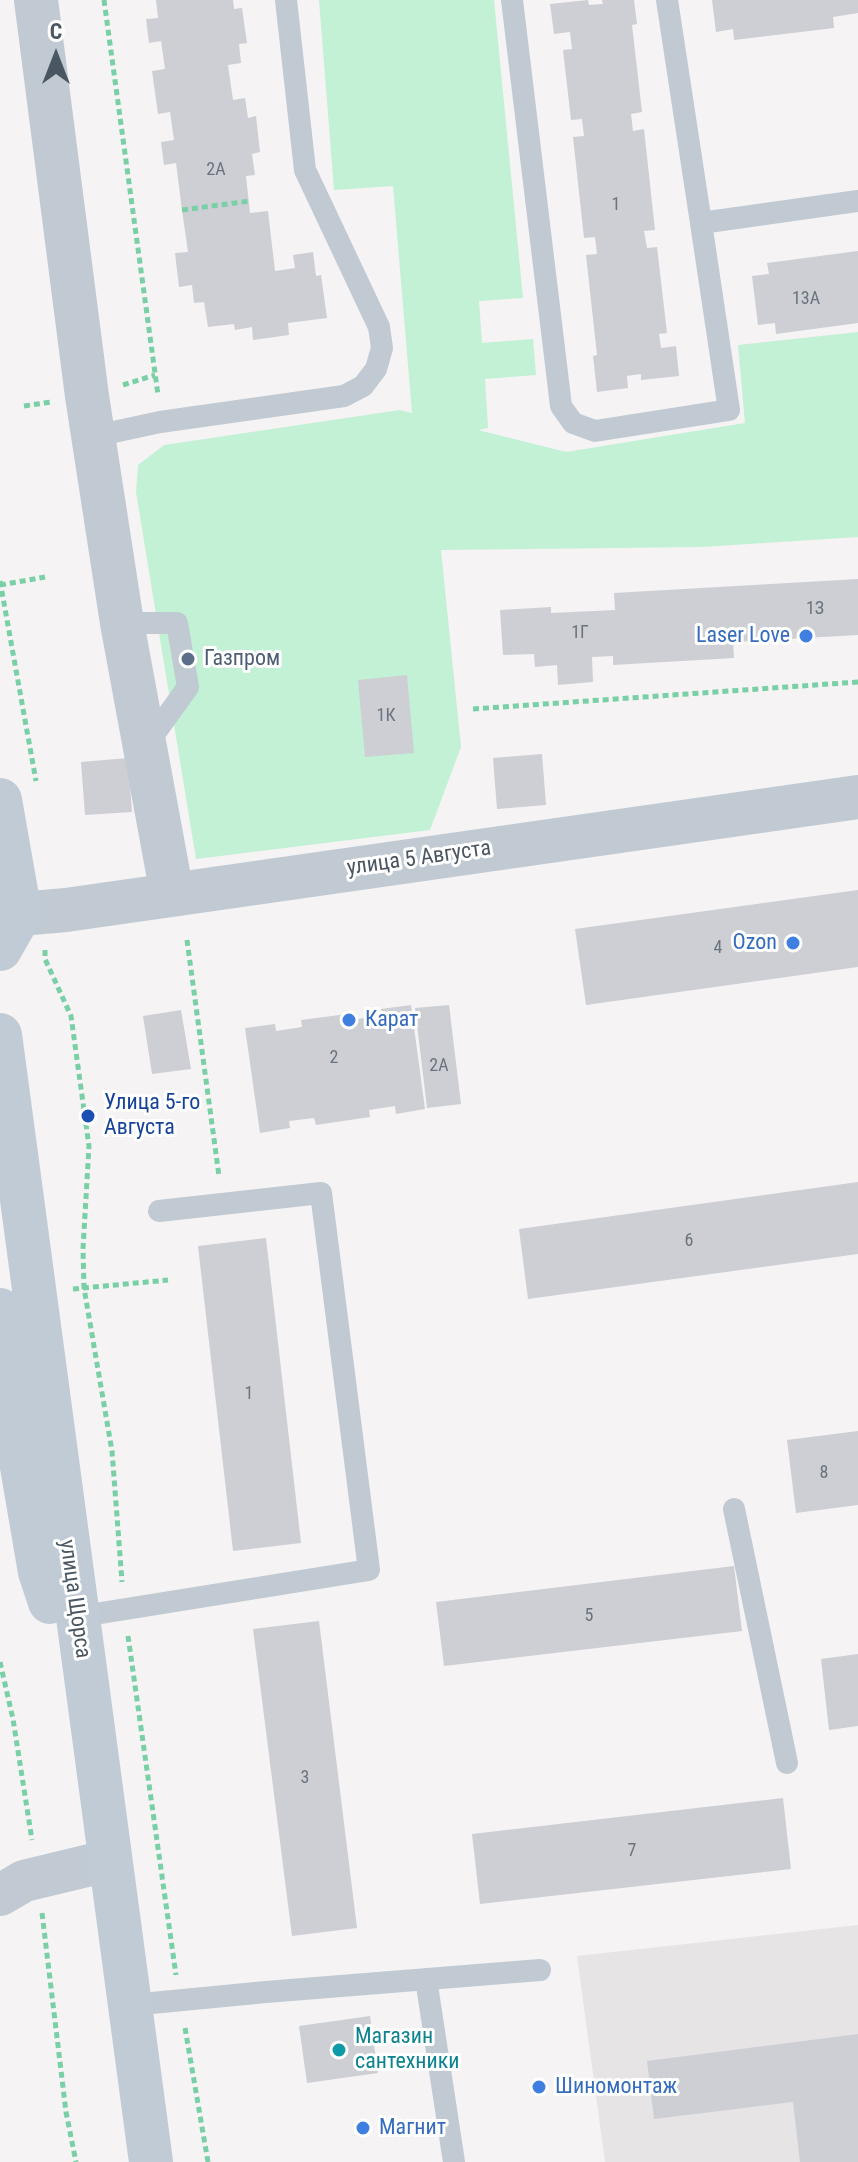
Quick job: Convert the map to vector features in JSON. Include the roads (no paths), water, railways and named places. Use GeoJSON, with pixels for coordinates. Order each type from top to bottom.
{"type":"FeatureCollection","features":[{"type":"Feature","properties":{"kind":"main road"},"geometry":{"type":"LineString","coordinates":[[16,924],[19,795]]}},
{"type":"Feature","properties":{"kind":"main road","name":"улица Щорса"},"geometry":{"type":"LineString","coordinates":[[0,1035],[17,1301],[76,1617],[151,2162]]}},
{"type":"Feature","properties":{"kind":"main road"},"geometry":{"type":"LineString","coordinates":[[17,1301],[14,1420],[40,1572],[92,1730]]}},
{"type":"Feature","properties":{"kind":"street"},"geometry":{"type":"LineString","coordinates":[[36,0],[122,623],[172,894]]}},
{"type":"Feature","properties":{"kind":"street","name":"улица 5 Августа"},"geometry":{"type":"LineString","coordinates":[[16,924],[172,894],[858,797]]}},
{"type":"Feature","properties":{"kind":"street"},"geometry":{"type":"LineString","coordinates":[[0,1895],[24,1881],[111,1860]]}},
{"type":"Feature","properties":{"kind":"lane"},"geometry":{"type":"LineString","coordinates":[[95,436],[160,422],[344,396],[363,386],[376,369],[382,348],[379,327],[305,170],[286,0]]}},
{"type":"Feature","properties":{"kind":"lane"},"geometry":{"type":"LineString","coordinates":[[512,0],[561,406],[573,423],[595,431],[729,410],[667,0]]}},
{"type":"Feature","properties":{"kind":"lane"},"geometry":{"type":"LineString","coordinates":[[701,223],[858,201]]}},
{"type":"Feature","properties":{"kind":"lane"},"geometry":{"type":"LineString","coordinates":[[76,1617],[369,1570],[321,1193],[159,1211]]}},
{"type":"Feature","properties":{"kind":"lane"},"geometry":{"type":"LineString","coordinates":[[734,1509],[787,1763]]}},
{"type":"Feature","properties":{"kind":"lane"},"geometry":{"type":"LineString","coordinates":[[131,2005],[540,1970]]}},
{"type":"Feature","properties":{"kind":"lane"},"geometry":{"type":"LineString","coordinates":[[426,1979],[454,2162]]}},
{"type":"Feature","properties":{"kind":"place","name":"Laser Love"},"geometry":{"type":"Point","coordinates":[806,636]}},
{"type":"Feature","properties":{"kind":"place","name":"Газпром"},"geometry":{"type":"Point","coordinates":[188,659]}},
{"type":"Feature","properties":{"kind":"place","name":"Ozon"},"geometry":{"type":"Point","coordinates":[793,943]}},
{"type":"Feature","properties":{"kind":"place","name":"Карат"},"geometry":{"type":"Point","coordinates":[349,1020]}},
{"type":"Feature","properties":{"kind":"place","name":"Улица 5-го Августа"},"geometry":{"type":"Point","coordinates":[88,1116]}},
{"type":"Feature","properties":{"kind":"place","name":"Магазин сантехники"},"geometry":{"type":"Point","coordinates":[339,2050]}},
{"type":"Feature","properties":{"kind":"place","name":"Шиномонтаж"},"geometry":{"type":"Point","coordinates":[539,2087]}},
{"type":"Feature","properties":{"kind":"place","name":"Магнит"},"geometry":{"type":"Point","coordinates":[363,2128]}}]}
